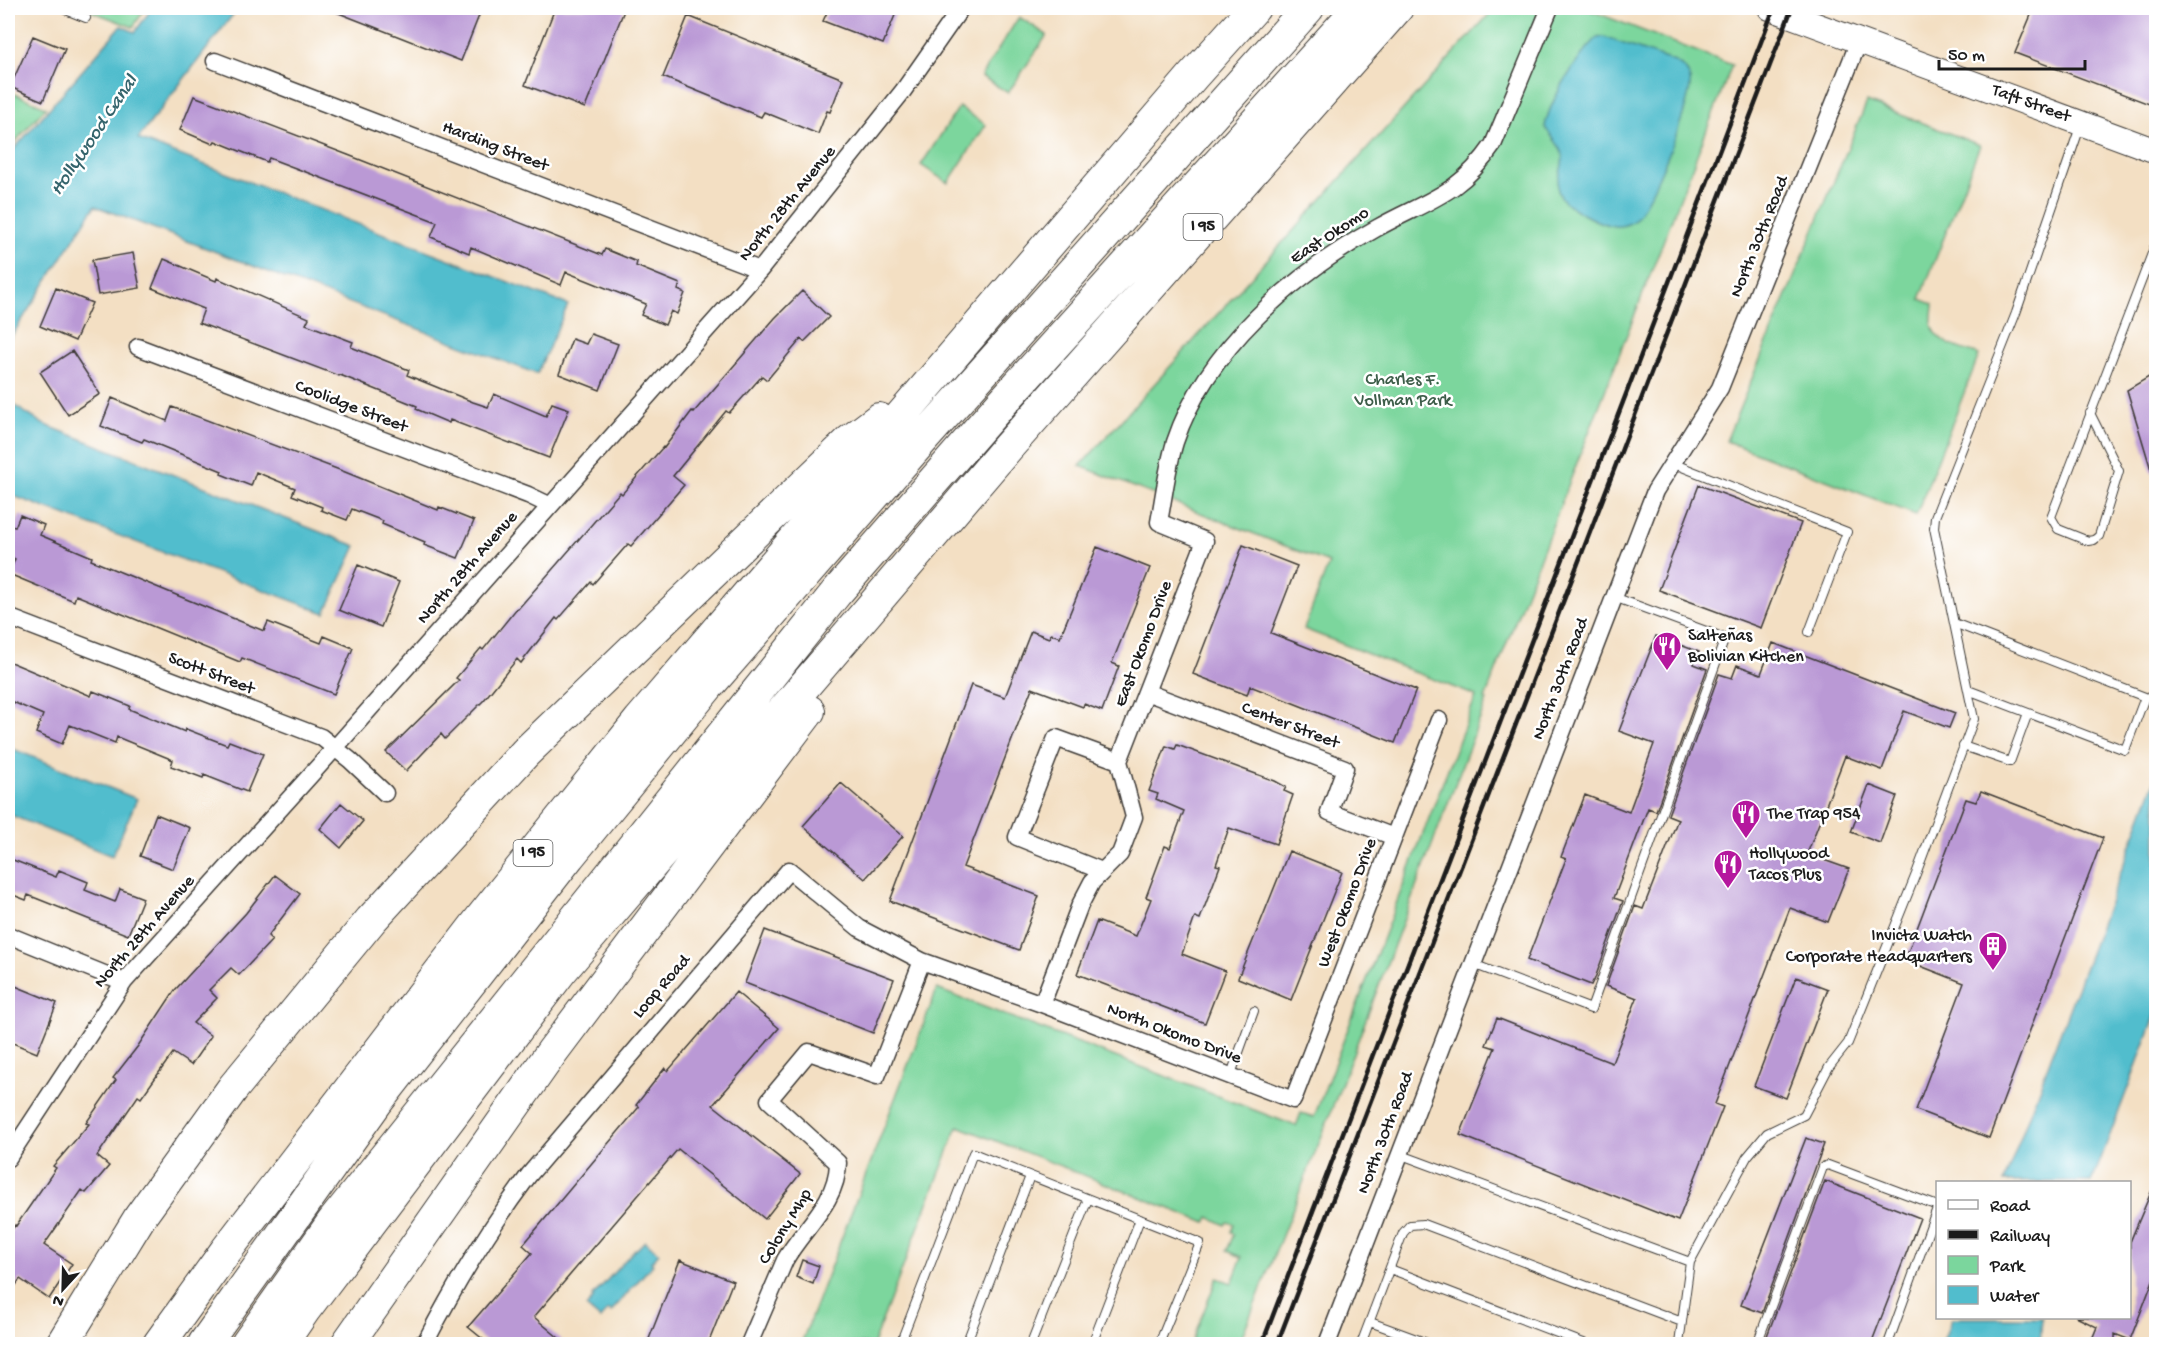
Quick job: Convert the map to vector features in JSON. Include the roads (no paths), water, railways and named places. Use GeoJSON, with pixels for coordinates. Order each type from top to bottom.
{"type":"FeatureCollection","features":[{"type":"Feature","properties":{"kind":"highway","name":"I 95"},"geometry":{"type":"LineString","coordinates":[[159,1344],[225,1252],[503,890],[640,720],[930,380],[1254,8]]}},
{"type":"Feature","properties":{"kind":"highway"},"geometry":{"type":"LineString","coordinates":[[204,1344],[376,1103],[569,856],[701,695],[932,429],[1308,8]]}},
{"type":"Feature","properties":{"kind":"highway"},"geometry":{"type":"LineString","coordinates":[[247,1344],[333,1222],[836,592],[1000,405],[1359,8]]}},
{"type":"Feature","properties":{"kind":"highway","name":"I 95"},"geometry":{"type":"LineString","coordinates":[[281,1344],[561,971],[1008,447],[1397,8]]}},
{"type":"Feature","properties":{"kind":"highway"},"geometry":{"type":"LineString","coordinates":[[62,1344],[140,1217],[233,1088],[371,920],[525,753],[850,441],[930,380]]}},
{"type":"Feature","properties":{"kind":"highway"},"geometry":{"type":"LineString","coordinates":[[347,1344],[552,1052],[1008,447]]}},
{"type":"Feature","properties":{"kind":"street","name":"North 28th Avenue"},"geometry":{"type":"LineString","coordinates":[[8,1158],[124,982],[760,270],[903,92],[961,8]]}},
{"type":"Feature","properties":{"kind":"street","name":"East Okomo"},"geometry":{"type":"LineString","coordinates":[[1205,541],[1159,522],[1175,442],[1199,391],[1227,351],[1273,300],[1299,278],[1377,228],[1442,196],[1462,182],[1480,164],[1493,145],[1550,8]]}},
{"type":"Feature","properties":{"kind":"street","name":"Taft Street"},"geometry":{"type":"LineString","coordinates":[[1770,8],[2157,151]]}},
{"type":"Feature","properties":{"kind":"street","name":"North 30th Road"},"geometry":{"type":"LineString","coordinates":[[1327,1344],[1655,491],[1720,388],[1859,41]]}},
{"type":"Feature","properties":{"kind":"street","name":"Harding Street"},"geometry":{"type":"LineString","coordinates":[[215,61],[760,270]]}},
{"type":"Feature","properties":{"kind":"street","name":"Coolidge Street"},"geometry":{"type":"LineString","coordinates":[[138,347],[549,505]]}},
{"type":"Feature","properties":{"kind":"street","name":"East Okomo Drive"},"geometry":{"type":"LineString","coordinates":[[1119,761],[1205,541]]}},
{"type":"Feature","properties":{"kind":"street","name":"Scott Street"},"geometry":{"type":"LineString","coordinates":[[8,617],[321,737],[385,793]]}},
{"type":"Feature","properties":{"kind":"street","name":"Center Street"},"geometry":{"type":"LineString","coordinates":[[1146,692],[1345,768],[1329,812],[1394,837]]}},
{"type":"Feature","properties":{"kind":"street","name":"West Okomo Drive"},"geometry":{"type":"LineString","coordinates":[[1293,1100],[1438,720]]}},
{"type":"Feature","properties":{"kind":"street"},"geometry":{"type":"LineString","coordinates":[[1042,1004],[1080,905],[1092,882],[1120,854],[1134,817],[1119,761],[1056,738],[1017,837],[1102,871]]}},
{"type":"Feature","properties":{"kind":"street","name":"North Okomo Drive"},"geometry":{"type":"LineString","coordinates":[[789,870],[859,928],[922,961],[1042,1004],[1293,1100]]}},
{"type":"Feature","properties":{"kind":"street","name":"Loop Road"},"geometry":{"type":"LineString","coordinates":[[426,1343],[444,1307],[505,1207],[566,1130],[789,870]]}},
{"type":"Feature","properties":{"kind":"street"},"geometry":{"type":"LineString","coordinates":[[8,935],[124,982]]}},
{"type":"Feature","properties":{"kind":"street","name":"Colony Mhp"},"geometry":{"type":"LineString","coordinates":[[749,1344],[785,1260],[815,1221],[838,1177],[838,1163],[769,1100],[809,1052],[877,1076],[922,961]]}},
{"type":"Feature","properties":{"kind":"lane"},"geometry":{"type":"LineString","coordinates":[[61,8],[86,18]]}},
{"type":"Feature","properties":{"kind":"lane"},"geometry":{"type":"LineString","coordinates":[[1680,1344],[1690,1262],[1747,1157],[1767,1133],[1804,1115],[1829,1067],[1848,1042],[1916,873],[1974,718],[1934,528],[1935,517],[2016,313],[2082,123]]}},
{"type":"Feature","properties":{"kind":"lane"},"geometry":{"type":"LineString","coordinates":[[2090,413],[2119,471],[2099,536],[2088,541],[2058,529],[2051,517],[2090,413],[2157,243]]}},
{"type":"Feature","properties":{"kind":"lane"},"geometry":{"type":"LineString","coordinates":[[1672,463],[1847,532],[1809,632]]}},
{"type":"Feature","properties":{"kind":"lane"},"geometry":{"type":"LineString","coordinates":[[1472,964],[1591,1009],[1725,638],[1614,597]]}},
{"type":"Feature","properties":{"kind":"lane"},"geometry":{"type":"LineString","coordinates":[[1954,623],[2145,697],[2125,750],[1968,690]]}},
{"type":"Feature","properties":{"kind":"lane"},"geometry":{"type":"LineString","coordinates":[[1963,746],[2010,762],[2028,713]]}},
{"type":"Feature","properties":{"kind":"lane"},"geometry":{"type":"LineString","coordinates":[[1230,1077],[1254,1011]]}},
{"type":"Feature","properties":{"kind":"lane"},"geometry":{"type":"LineString","coordinates":[[900,1344],[973,1154],[1200,1243],[1159,1344]]}},
{"type":"Feature","properties":{"kind":"lane"},"geometry":{"type":"LineString","coordinates":[[1399,1154],[1690,1262]]}},
{"type":"Feature","properties":{"kind":"lane"},"geometry":{"type":"LineString","coordinates":[[1756,1344],[1823,1167],[1828,1165],[1936,1206]]}},
{"type":"Feature","properties":{"kind":"lane"},"geometry":{"type":"LineString","coordinates":[[966,1344],[1030,1176]]}},
{"type":"Feature","properties":{"kind":"lane"},"geometry":{"type":"LineString","coordinates":[[1031,1344],[1088,1199]]}},
{"type":"Feature","properties":{"kind":"lane"},"geometry":{"type":"LineString","coordinates":[[1888,1344],[1936,1213]]}},
{"type":"Feature","properties":{"kind":"lane"},"geometry":{"type":"LineString","coordinates":[[1092,1344],[1140,1219]]}},
{"type":"Feature","properties":{"kind":"lane"},"geometry":{"type":"LineString","coordinates":[[1361,1344],[1403,1233],[1410,1225],[1423,1224],[1682,1322]]}},
{"type":"Feature","properties":{"kind":"lane"},"geometry":{"type":"LineString","coordinates":[[1390,1269],[1586,1344]]}},
{"type":"Feature","properties":{"kind":"lane"},"geometry":{"type":"LineString","coordinates":[[1370,1322],[1430,1344]]}},
{"type":"Feature","properties":{"kind":"water","name":"Hollywood Canal"},"geometry":{"type":"Polygon","coordinates":[[[152,8],[238,8],[138,139],[568,305],[537,374],[95,206],[8,342],[8,156],[121,26],[135,32],[152,8]]]}},
{"type":"Feature","properties":{"kind":"water"},"geometry":{"type":"Polygon","coordinates":[[[1604,37],[1675,62],[1687,71],[1690,79],[1685,108],[1659,177],[1640,213],[1632,222],[1618,226],[1599,222],[1573,208],[1561,196],[1558,186],[1562,154],[1545,127],[1558,92],[1573,67],[1597,38],[1604,37]]]}},
{"type":"Feature","properties":{"kind":"water"},"geometry":{"type":"Polygon","coordinates":[[[8,391],[15,406],[43,424],[356,546],[325,613],[8,494],[8,391]]]}},
{"type":"Feature","properties":{"kind":"water"},"geometry":{"type":"Polygon","coordinates":[[[8,747],[137,799],[112,856],[8,814],[8,747]]]}},
{"type":"Feature","properties":{"kind":"water"},"geometry":{"type":"Polygon","coordinates":[[[2156,778],[2156,1014],[2092,1181],[2004,1181],[2156,778]]]}},
{"type":"Feature","properties":{"kind":"water"},"geometry":{"type":"Polygon","coordinates":[[[645,1241],[659,1253],[651,1262],[653,1264],[611,1312],[608,1310],[600,1319],[586,1307],[594,1298],[592,1297],[645,1241]]]}},
{"type":"Feature","properties":{"kind":"water"},"geometry":{"type":"Polygon","coordinates":[[[1952,1319],[2042,1319],[2040,1344],[1942,1344],[1952,1319]]]}},
{"type":"Feature","properties":{"kind":"railway"},"geometry":{"type":"LineString","coordinates":[[1262,1344],[1774,8]]}},
{"type":"Feature","properties":{"kind":"railway"},"geometry":{"type":"LineString","coordinates":[[1277,1344],[1792,8]]}},
{"type":"Feature","properties":{"kind":"place","name":"Salteñas Bolivian Kitchen"},"geometry":{"type":"Point","coordinates":[1667,672]}},
{"type":"Feature","properties":{"kind":"place","name":"The Trap 954"},"geometry":{"type":"Point","coordinates":[1746,840]}},
{"type":"Feature","properties":{"kind":"place","name":"Hollywood Tacos Plus"},"geometry":{"type":"Point","coordinates":[1728,890]}},
{"type":"Feature","properties":{"kind":"place","name":"Invicta Watch Corporate Headquarters"},"geometry":{"type":"Point","coordinates":[1993,972]}},
{"type":"Feature","properties":{"kind":"park label","name":"Charles F. Vollman Park"},"geometry":{"type":"Point","coordinates":[1403,390]}}]}
